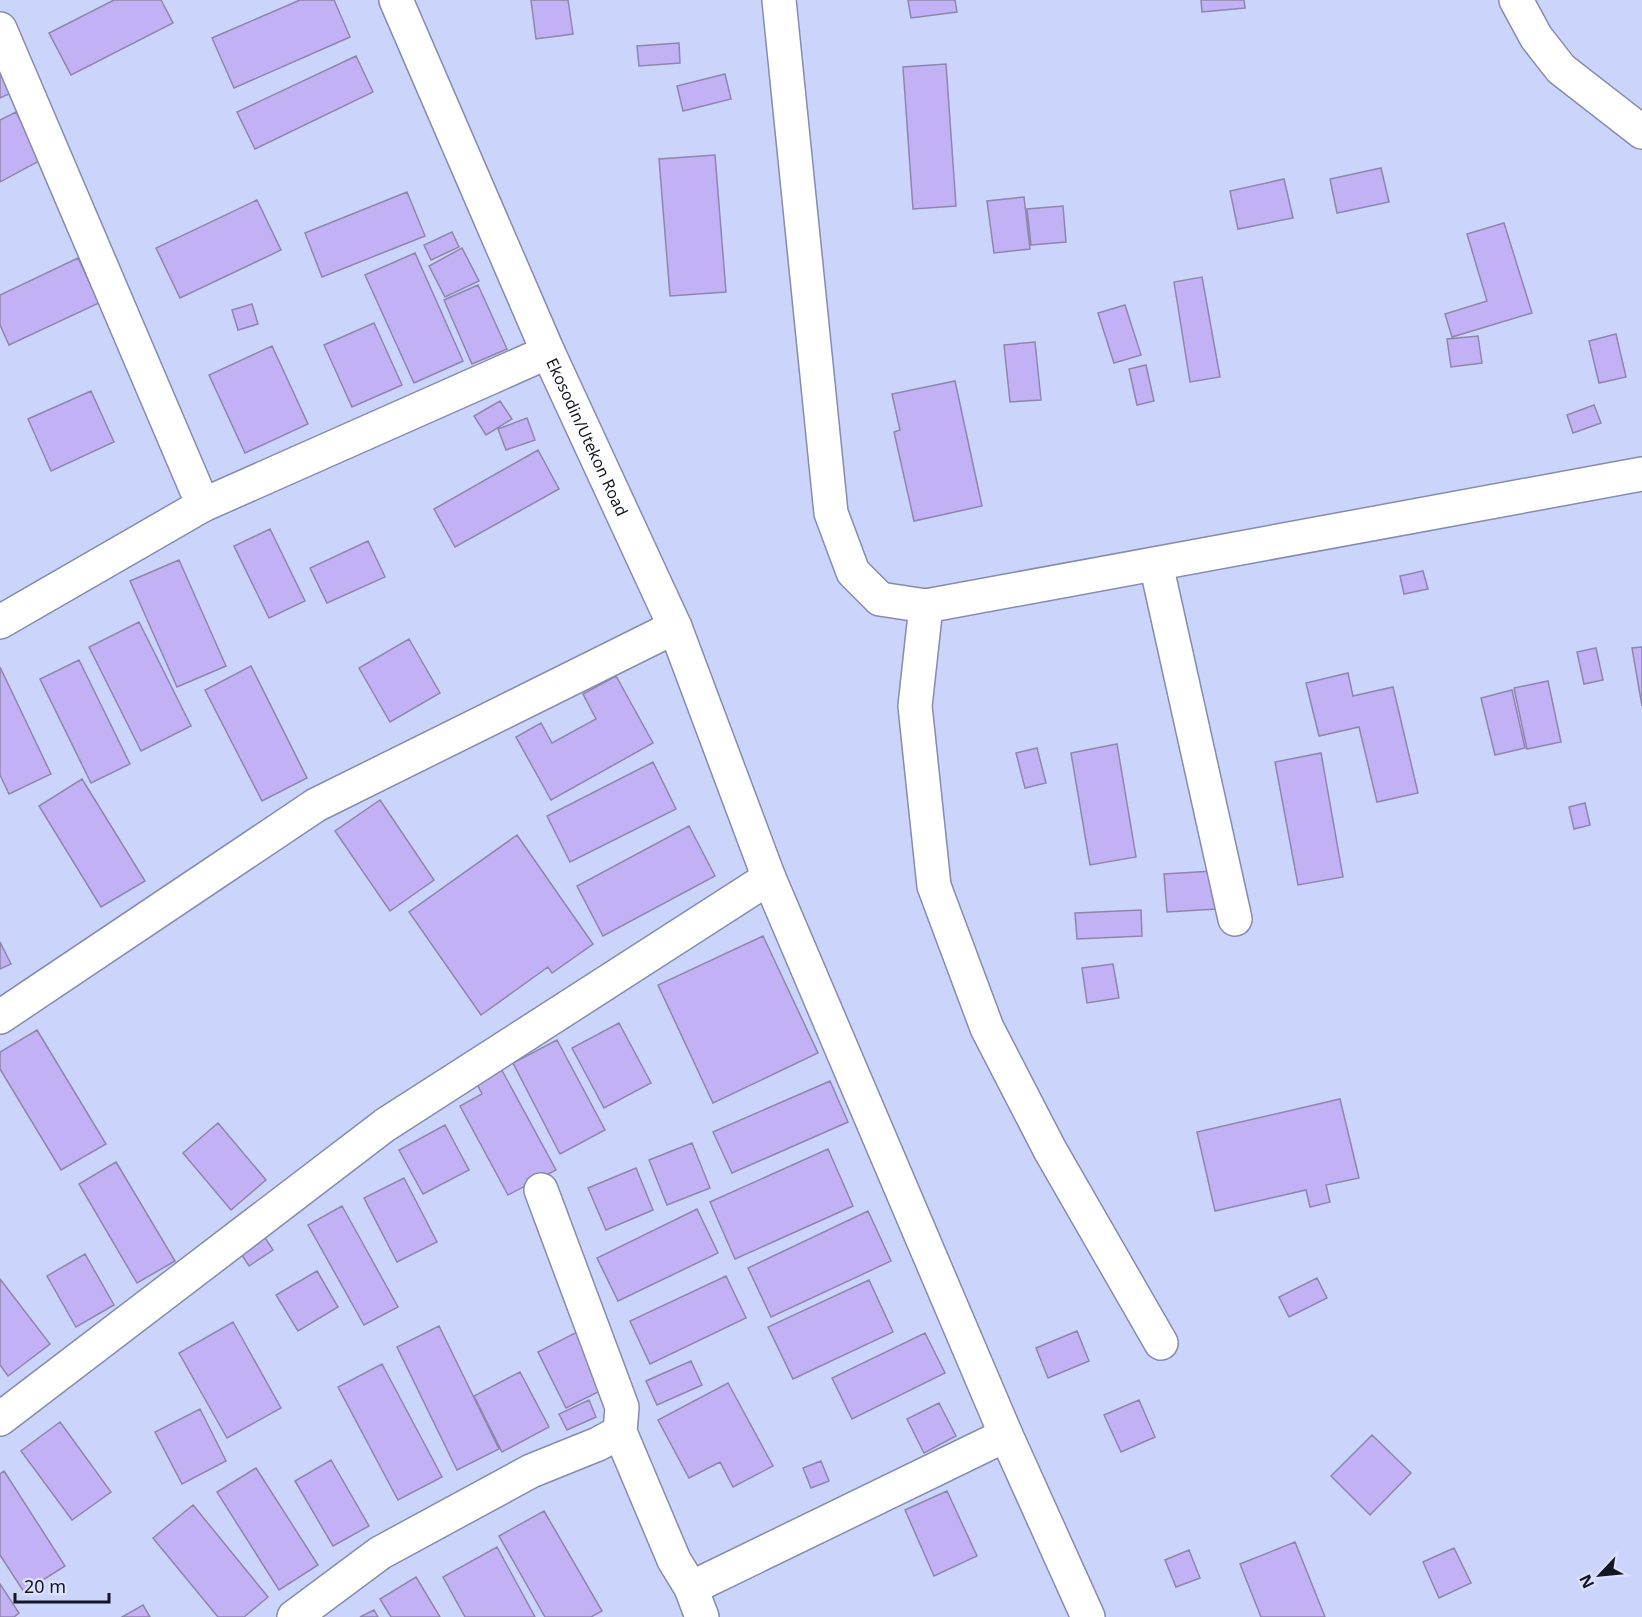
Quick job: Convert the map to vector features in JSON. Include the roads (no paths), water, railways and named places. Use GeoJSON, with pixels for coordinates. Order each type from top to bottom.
{"type":"FeatureCollection","features":[{"type":"Feature","properties":{"kind":"street","name":"Ekosodin/Utekon Road"},"geometry":{"type":"LineString","coordinates":[[396,0],[548,352],[675,627],[769,878],[1006,1435],[1088,1617]]}},
{"type":"Feature","properties":{"kind":"street"},"geometry":{"type":"LineString","coordinates":[[779,0],[831,513],[853,572],[880,599],[926,606],[1642,474]]}},
{"type":"Feature","properties":{"kind":"street"},"geometry":{"type":"LineString","coordinates":[[1516,0],[1536,37],[1561,69],[1642,132]]}},
{"type":"Feature","properties":{"kind":"street"},"geometry":{"type":"LineString","coordinates":[[0,29],[203,505]]}},
{"type":"Feature","properties":{"kind":"street"},"geometry":{"type":"LineString","coordinates":[[0,622],[203,505],[548,352]]}},
{"type":"Feature","properties":{"kind":"street"},"geometry":{"type":"LineString","coordinates":[[1156,564],[1235,919]]}},
{"type":"Feature","properties":{"kind":"street"},"geometry":{"type":"LineString","coordinates":[[926,606],[915,706],[934,886],[987,1028],[1050,1150],[1161,1343]]}},
{"type":"Feature","properties":{"kind":"street"},"geometry":{"type":"LineString","coordinates":[[0,1017],[316,805],[675,627]]}},
{"type":"Feature","properties":{"kind":"street"},"geometry":{"type":"LineString","coordinates":[[0,1419],[385,1125],[769,878]]}},
{"type":"Feature","properties":{"kind":"street"},"geometry":{"type":"LineString","coordinates":[[541,1190],[622,1407],[620,1432],[674,1560],[696,1603],[1006,1435]]}},
{"type":"Feature","properties":{"kind":"street"},"geometry":{"type":"LineString","coordinates":[[294,1617],[380,1553],[531,1471],[598,1444],[620,1432]]}}]}
